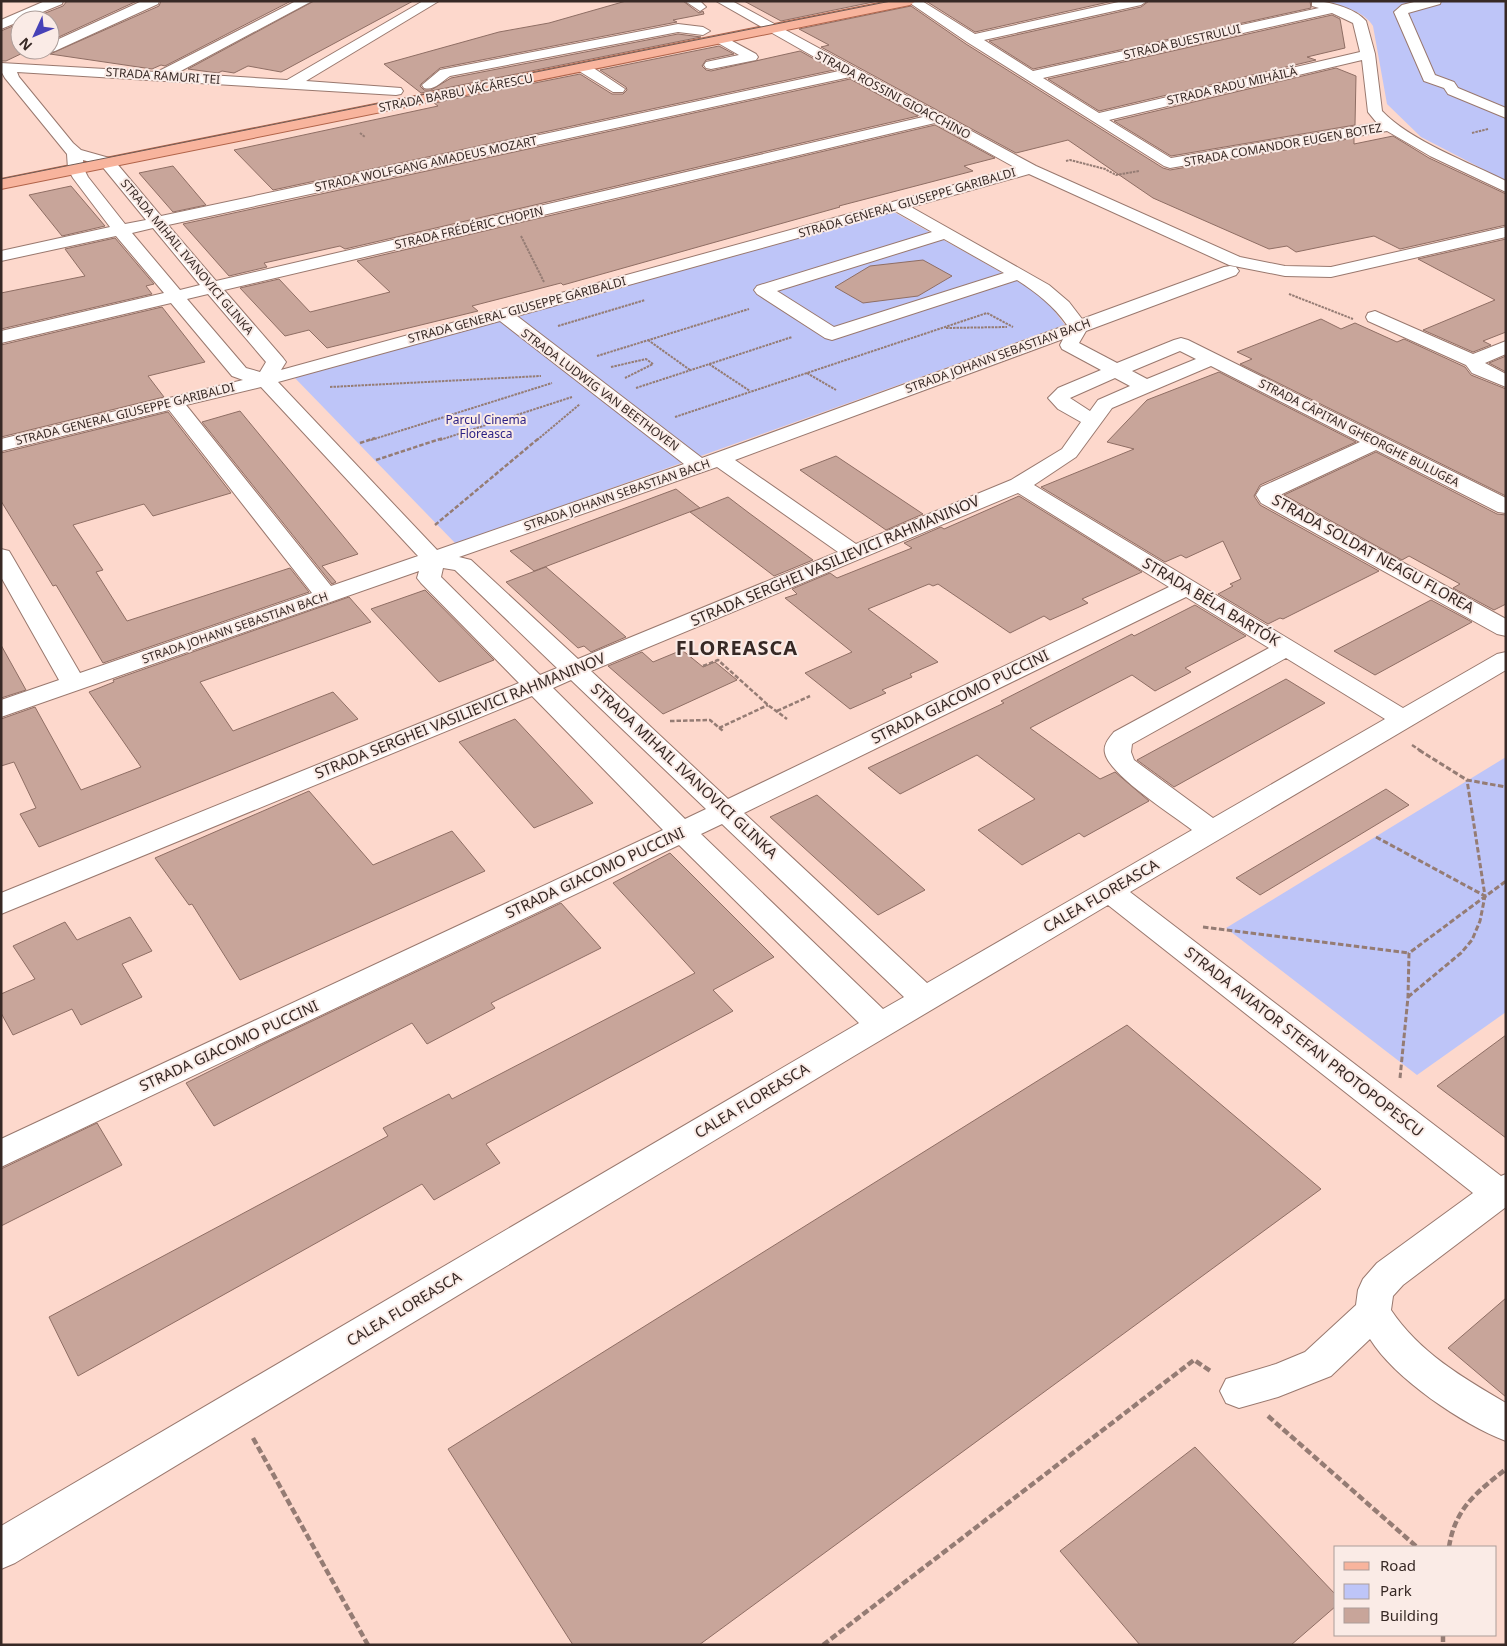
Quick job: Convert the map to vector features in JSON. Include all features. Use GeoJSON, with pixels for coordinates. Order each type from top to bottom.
{"type":"FeatureCollection","features":[{"type":"Feature","properties":{"kind":"main road","name":"STRADA BARBU VĂCĂRESCU"},"geometry":{"type":"LineString","coordinates":[[308,108],[851,1]]}},
{"type":"Feature","properties":{"kind":"main road","name":"STRADA BARBU VĂCĂRESCU"},"geometry":{"type":"LineString","coordinates":[[108,154],[584,68],[911,1]]}},
{"type":"Feature","properties":{"kind":"main road"},"geometry":{"type":"LineString","coordinates":[[154,138],[210,127]]}},
{"type":"Feature","properties":{"kind":"main road"},"geometry":{"type":"LineString","coordinates":[[58,156],[75,161]]}},
{"type":"Feature","properties":{"kind":"main road"},"geometry":{"type":"LineString","coordinates":[[1,184],[75,161]]}},
{"type":"Feature","properties":{"kind":"street"},"geometry":{"type":"LineString","coordinates":[[1,25],[57,1]]}},
{"type":"Feature","properties":{"kind":"street"},"geometry":{"type":"LineString","coordinates":[[60,43],[154,1]]}},
{"type":"Feature","properties":{"kind":"street"},"geometry":{"type":"LineString","coordinates":[[160,76],[306,1]]}},
{"type":"Feature","properties":{"kind":"street"},"geometry":{"type":"LineString","coordinates":[[289,85],[433,1]]}},
{"type":"Feature","properties":{"kind":"street","name":"STRADA ROSSINI GIOACCHINO"},"geometry":{"type":"LineString","coordinates":[[722,1],[1030,168],[1235,261],[1285,271],[1331,272],[1506,232]]}},
{"type":"Feature","properties":{"kind":"street","name":"STRADA COMANDOR EUGEN BOTEZ"},"geometry":{"type":"LineString","coordinates":[[911,1],[1170,163],[1388,126]]}},
{"type":"Feature","properties":{"kind":"street"},"geometry":{"type":"LineString","coordinates":[[972,39],[1141,1]]}},
{"type":"Feature","properties":{"kind":"street","name":"STRADA COMANDOR EUGEN BOTEZ"},"geometry":{"type":"LineString","coordinates":[[1313,1],[1333,8],[1359,21],[1368,54],[1376,112],[1388,126]]}},
{"type":"Feature","properties":{"kind":"street"},"geometry":{"type":"LineString","coordinates":[[1435,1],[1407,8],[1401,12],[1429,78],[1448,85],[1483,88]]}},
{"type":"Feature","properties":{"kind":"street","name":"STRADA BUESTRULUI"},"geometry":{"type":"LineString","coordinates":[[1031,76],[1333,8]]}},
{"type":"Feature","properties":{"kind":"street"},"geometry":{"type":"LineString","coordinates":[[711,65],[752,57],[723,40]]}},
{"type":"Feature","properties":{"kind":"street","name":"STRADA RADU MIHĂILĂ"},"geometry":{"type":"LineString","coordinates":[[1097,118],[1368,54]]}},
{"type":"Feature","properties":{"kind":"street"},"geometry":{"type":"LineString","coordinates":[[22,60],[5,67],[12,78],[14,89],[75,161],[121,231],[239,372],[270,385],[424,550],[429,578],[682,832],[880,1025]]}},
{"type":"Feature","properties":{"kind":"street","name":"STRADA RAMURI TEI"},"geometry":{"type":"LineString","coordinates":[[5,67],[396,91]]}},
{"type":"Feature","properties":{"kind":"street"},"geometry":{"type":"LineString","coordinates":[[584,68],[618,89]]}},
{"type":"Feature","properties":{"kind":"street"},"geometry":{"type":"LineString","coordinates":[[14,89],[31,79],[50,73],[77,71]]}},
{"type":"Feature","properties":{"kind":"street","name":"STRADA WOLFGANG AMADEUS MOZART"},"geometry":{"type":"LineString","coordinates":[[1,256],[852,72]]}},
{"type":"Feature","properties":{"kind":"street"},"geometry":{"type":"LineString","coordinates":[[1448,85],[1453,91],[1506,114]]}},
{"type":"Feature","properties":{"kind":"street","name":"STRADA RAMURI TEI"},"geometry":{"type":"LineString","coordinates":[[326,87],[348,94],[349,98],[347,100]]}},
{"type":"Feature","properties":{"kind":"street","name":"STRADA FRÉDÉRIC CHOPIN"},"geometry":{"type":"LineString","coordinates":[[1,337],[937,118]]}},
{"type":"Feature","properties":{"kind":"street"},"geometry":{"type":"LineString","coordinates":[[1388,126],[1506,187]]}},
{"type":"Feature","properties":{"kind":"street"},"geometry":{"type":"LineString","coordinates":[[75,161],[108,154]]}},
{"type":"Feature","properties":{"kind":"street","name":"STRADA MIHAIL IVANOVICI GLINKA"},"geometry":{"type":"LineString","coordinates":[[108,154],[158,223],[276,362],[270,385]]}},
{"type":"Feature","properties":{"kind":"street","name":"STRADA GENERAL GIUSEPPE GARIBALDI"},"geometry":{"type":"LineString","coordinates":[[1,445],[173,402],[270,385],[502,314],[1030,168]]}},
{"type":"Feature","properties":{"kind":"street"},"geometry":{"type":"LineString","coordinates":[[895,205],[1019,274],[1063,306],[1078,327],[1069,345],[1144,386],[1212,359]]}},
{"type":"Feature","properties":{"kind":"street"},"geometry":{"type":"LineString","coordinates":[[946,233],[763,290],[832,334],[1019,274]]}},
{"type":"Feature","properties":{"kind":"street","name":"STRADA JOHANN SEBASTIAN BACH"},"geometry":{"type":"LineString","coordinates":[[1,708],[327,596],[424,550],[709,462],[1230,271]]}},
{"type":"Feature","properties":{"kind":"street","name":"STRADA LUDWIG VAN BEETHOVEN"},"geometry":{"type":"LineString","coordinates":[[502,314],[647,426],[709,462],[854,553]]}},
{"type":"Feature","properties":{"kind":"street"},"geometry":{"type":"LineString","coordinates":[[1367,319],[1473,361],[1480,369],[1506,381]]}},
{"type":"Feature","properties":{"kind":"street","name":"STRADA CĂPITAN GHEORGHE BULUGEA"},"geometry":{"type":"LineString","coordinates":[[1092,420],[1065,405],[1058,398],[1065,392],[1114,370],[1181,344],[1506,507]]}},
{"type":"Feature","properties":{"kind":"street"},"geometry":{"type":"LineString","coordinates":[[1473,361],[1506,347]]}},
{"type":"Feature","properties":{"kind":"street","name":"STRADA SERGHEI VASILIEVICI RAHMANINOV"},"geometry":{"type":"LineString","coordinates":[[1,904],[537,686],[1019,485],[1069,453],[1105,404],[1144,386]]}},
{"type":"Feature","properties":{"kind":"street"},"geometry":{"type":"LineString","coordinates":[[173,402],[327,596]]}},
{"type":"Feature","properties":{"kind":"street","name":"STRADA SOLDAT NEAGU FLOREA"},"geometry":{"type":"LineString","coordinates":[[1376,442],[1269,492],[1267,495],[1269,498],[1506,629]]}},
{"type":"Feature","properties":{"kind":"street","name":"STRADA BÉLA BARTÓK"},"geometry":{"type":"LineString","coordinates":[[1019,485],[1287,648],[1395,724]]}},
{"type":"Feature","properties":{"kind":"street","name":"STRADA MIHAIL IVANOVICI GLINKA"},"geometry":{"type":"LineString","coordinates":[[424,550],[463,565],[576,669],[925,999]]}},
{"type":"Feature","properties":{"kind":"street"},"geometry":{"type":"LineString","coordinates":[[1,556],[74,684]]}},
{"type":"Feature","properties":{"kind":"street","name":"STRADA GIACOMO PUCCINI"},"geometry":{"type":"LineString","coordinates":[[1,1154],[726,811],[1187,587]]}},
{"type":"Feature","properties":{"kind":"street"},"geometry":{"type":"LineString","coordinates":[[1212,831],[1124,766],[1116,755],[1118,745],[1123,738],[1287,648]]}},
{"type":"Feature","properties":{"kind":"street","name":"CALEA FLOREASCA"},"geometry":{"type":"LineString","coordinates":[[1,1549],[880,1025],[1505,660]]}},
{"type":"Feature","properties":{"kind":"street","name":"STRADA AVIATOR STEFAN PROTOPOPESCU"},"geometry":{"type":"LineString","coordinates":[[1110,891],[1399,1115],[1502,1190]]}},
{"type":"Feature","properties":{"kind":"street"},"geometry":{"type":"LineString","coordinates":[[1502,1190],[1390,1274],[1376,1290],[1373,1312],[1383,1330],[1399,1350],[1424,1374],[1506,1423]]}},
{"type":"Feature","properties":{"kind":"street"},"geometry":{"type":"LineString","coordinates":[[1238,1391],[1278,1380],[1318,1364],[1373,1312]]}},
{"type":"Feature","properties":{"kind":"path"},"geometry":{"type":"LineString","coordinates":[[506,219],[528,246],[552,301]]}},
{"type":"Feature","properties":{"kind":"path"},"geometry":{"type":"LineString","coordinates":[[1285,293],[1367,319]]}},
{"type":"Feature","properties":{"kind":"path"},"geometry":{"type":"LineString","coordinates":[[332,451],[574,370],[648,340],[778,300]]}},
{"type":"Feature","properties":{"kind":"path"},"geometry":{"type":"LineString","coordinates":[[647,426],[987,313],[1013,327]]}},
{"type":"Feature","properties":{"kind":"path"},"geometry":{"type":"LineString","coordinates":[[349,469],[604,392],[690,370],[821,327]]}},
{"type":"Feature","properties":{"kind":"path"},"geometry":{"type":"LineString","coordinates":[[932,328],[1022,327]]}},
{"type":"Feature","properties":{"kind":"path"},"geometry":{"type":"LineString","coordinates":[[648,340],[690,370]]}},
{"type":"Feature","properties":{"kind":"path"},"geometry":{"type":"LineString","coordinates":[[270,385],[574,370],[646,359],[653,364],[604,392],[424,550]]}},
{"type":"Feature","properties":{"kind":"path"},"geometry":{"type":"LineString","coordinates":[[709,364],[750,392]]}},
{"type":"Feature","properties":{"kind":"path"},"geometry":{"type":"LineString","coordinates":[[703,666],[718,660],[786,719]]}},
{"type":"Feature","properties":{"kind":"path"},"geometry":{"type":"LineString","coordinates":[[777,711],[810,696]]}},
{"type":"Feature","properties":{"kind":"path"},"geometry":{"type":"LineString","coordinates":[[719,728],[768,704]]}},
{"type":"Feature","properties":{"kind":"path"},"geometry":{"type":"LineString","coordinates":[[632,722],[710,720],[723,731]]}},
{"type":"Feature","properties":{"kind":"path"},"geometry":{"type":"LineString","coordinates":[[1395,724],[1467,780],[1506,787]]}},
{"type":"Feature","properties":{"kind":"path"},"geometry":{"type":"LineString","coordinates":[[1408,997],[1460,953],[1472,940],[1480,921],[1485,896],[1467,780]]}},
{"type":"Feature","properties":{"kind":"path"},"geometry":{"type":"LineString","coordinates":[[1376,837],[1485,896]]}},
{"type":"Feature","properties":{"kind":"path"},"geometry":{"type":"LineString","coordinates":[[1152,924],[1226,928],[1409,953],[1506,881]]}},
{"type":"Feature","properties":{"kind":"path"},"geometry":{"type":"LineString","coordinates":[[1399,1115],[1400,1062],[1408,997],[1409,953]]}},
{"type":"Feature","properties":{"kind":"path"},"geometry":{"type":"LineString","coordinates":[[823,1645],[1194,1360],[1238,1391],[1416,1546]]}},
{"type":"Feature","properties":{"kind":"path"},"geometry":{"type":"LineString","coordinates":[[237,1409],[368,1645]]}},
{"type":"Feature","properties":{"kind":"path"},"geometry":{"type":"LineString","coordinates":[[1449,1546],[1450,1533],[1458,1512],[1474,1494],[1506,1469]]}},
{"type":"Feature","properties":{"kind":"green space"},"geometry":{"type":"Polygon","coordinates":[[[1327,1],[1506,1],[1506,181],[1421,137],[1387,104],[1373,26],[1359,13],[1327,1]]]}},
{"type":"Feature","properties":{"kind":"green space","name":"Parcul Cinema Floreasca"},"geometry":{"type":"Polygon","coordinates":[[[892,211],[1031,289],[1047,301],[1065,325],[456,544],[293,376],[892,211]]]}},
{"type":"Feature","properties":{"kind":"green space"},"geometry":{"type":"Polygon","coordinates":[[[1506,757],[1506,1012],[1417,1075],[1226,928],[1506,757]]]}},
{"type":"Feature","properties":{"kind":"building"},"geometry":{"type":"Polygon","coordinates":[[[67,1],[137,1],[60,36],[60,10],[53,10],[63,6],[67,1]]]}},
{"type":"Feature","properties":{"kind":"building"},"geometry":{"type":"Polygon","coordinates":[[[161,1],[291,1],[165,66],[161,65],[152,69],[60,55],[60,50],[159,6],[161,1]]]}},
{"type":"Feature","properties":{"kind":"building"},"geometry":{"type":"Polygon","coordinates":[[[314,1],[413,1],[281,72],[248,66],[234,73],[188,69],[314,1]]]}},
{"type":"Feature","properties":{"kind":"building"},"geometry":{"type":"Polygon","coordinates":[[[626,1],[683,1],[699,13],[703,11],[704,14],[673,20],[677,22],[440,68],[420,86],[424,90],[431,90],[451,78],[678,34],[701,37],[421,93],[384,64],[499,32],[549,23],[626,1]]]}},
{"type":"Feature","properties":{"kind":"building"},"geometry":{"type":"Polygon","coordinates":[[[744,1],[878,1],[781,21],[744,1]]]}},
{"type":"Feature","properties":{"kind":"building"},"geometry":{"type":"Polygon","coordinates":[[[926,1],[1113,1],[975,32],[926,1]]]}},
{"type":"Feature","properties":{"kind":"building"},"geometry":{"type":"Polygon","coordinates":[[[1149,1],[1310,1],[1311,8],[1033,69],[989,41],[1141,7],[1149,1]]]}},
{"type":"Feature","properties":{"kind":"building"},"geometry":{"type":"Polygon","coordinates":[[[911,6],[966,44],[1163,168],[1170,170],[1354,138],[1354,144],[1393,136],[1429,158],[1506,194],[1506,225],[1400,249],[1374,236],[1296,252],[1287,246],[1269,249],[1153,198],[1068,140],[1016,153],[821,47],[829,45],[799,29],[911,6]]]}},
{"type":"Feature","properties":{"kind":"building"},"geometry":{"type":"Polygon","coordinates":[[[1332,15],[1340,19],[1345,48],[1307,57],[1316,60],[1099,111],[1048,79],[1332,15]]]}},
{"type":"Feature","properties":{"kind":"building"},"geometry":{"type":"Polygon","coordinates":[[[10,27],[10,59],[6,61],[1,61],[1,31],[10,27]]]}},
{"type":"Feature","properties":{"kind":"building"},"geometry":{"type":"Polygon","coordinates":[[[719,46],[734,54],[706,60],[702,66],[706,70],[711,71],[800,51],[834,70],[273,190],[234,150],[438,106],[434,103],[580,74],[612,94],[623,94],[627,90],[626,87],[600,70],[719,46]]]}},
{"type":"Feature","properties":{"kind":"building"},"geometry":{"type":"Polygon","coordinates":[[[1336,68],[1356,76],[1355,125],[1171,156],[1114,121],[1336,68]]]}},
{"type":"Feature","properties":{"kind":"building"},"geometry":{"type":"Polygon","coordinates":[[[850,79],[918,116],[345,249],[340,246],[264,263],[267,267],[229,276],[183,224],[850,79]]]}},
{"type":"Feature","properties":{"kind":"building"},"geometry":{"type":"Polygon","coordinates":[[[935,125],[995,158],[964,166],[973,171],[839,206],[563,285],[561,283],[472,306],[478,311],[327,348],[309,330],[285,336],[240,288],[279,279],[310,312],[390,292],[357,261],[935,125]]]}},
{"type":"Feature","properties":{"kind":"building"},"geometry":{"type":"Polygon","coordinates":[[[173,166],[206,205],[173,212],[139,173],[173,166]]]}},
{"type":"Feature","properties":{"kind":"building"},"geometry":{"type":"Polygon","coordinates":[[[71,186],[105,226],[62,236],[29,195],[71,186]]]}},
{"type":"Feature","properties":{"kind":"building"},"geometry":{"type":"Polygon","coordinates":[[[115,238],[154,284],[146,286],[152,294],[1,329],[1,293],[85,276],[65,249],[115,238]]]}},
{"type":"Feature","properties":{"kind":"building"},"geometry":{"type":"Polygon","coordinates":[[[1506,239],[1506,332],[1483,341],[1491,345],[1473,352],[1423,330],[1495,300],[1418,259],[1506,239]]]}},
{"type":"Feature","properties":{"kind":"building"},"geometry":{"type":"Polygon","coordinates":[[[923,260],[952,276],[918,296],[863,303],[835,287],[870,266],[923,260]]]}},
{"type":"Feature","properties":{"kind":"building"},"geometry":{"type":"Polygon","coordinates":[[[162,307],[205,362],[148,376],[164,397],[1,437],[1,345],[162,307]]]}},
{"type":"Feature","properties":{"kind":"building"},"geometry":{"type":"Polygon","coordinates":[[[1321,319],[1341,329],[1355,323],[1397,342],[1404,339],[1465,367],[1471,375],[1506,389],[1506,496],[1240,364],[1252,359],[1237,352],[1321,319]]]}},
{"type":"Feature","properties":{"kind":"building"},"geometry":{"type":"Polygon","coordinates":[[[1506,356],[1506,372],[1489,363],[1506,356]]]}},
{"type":"Feature","properties":{"kind":"building"},"geometry":{"type":"Polygon","coordinates":[[[1219,372],[1356,442],[1260,485],[1254,496],[1260,505],[1379,571],[1283,619],[1280,618],[1268,624],[1218,594],[1233,586],[1230,584],[1241,579],[1223,541],[1186,558],[1181,555],[1165,562],[1041,487],[1134,449],[1107,442],[1147,400],[1219,372]]]}},
{"type":"Feature","properties":{"kind":"building"},"geometry":{"type":"Polygon","coordinates":[[[240,411],[358,554],[322,566],[336,582],[332,584],[202,422],[240,411]]]}},
{"type":"Feature","properties":{"kind":"building"},"geometry":{"type":"Polygon","coordinates":[[[168,412],[231,493],[153,516],[144,504],[73,525],[103,570],[96,572],[127,621],[290,568],[309,592],[103,663],[56,585],[53,586],[1,501],[1,453],[168,412]]]}},
{"type":"Feature","properties":{"kind":"building"},"geometry":{"type":"Polygon","coordinates":[[[1376,452],[1497,514],[1506,515],[1506,604],[1494,610],[1453,588],[1460,584],[1409,556],[1402,560],[1284,495],[1376,452]]]}},
{"type":"Feature","properties":{"kind":"building"},"geometry":{"type":"Polygon","coordinates":[[[836,456],[923,514],[886,530],[800,470],[836,456]]]}},
{"type":"Feature","properties":{"kind":"building"},"geometry":{"type":"Polygon","coordinates":[[[676,489],[700,508],[534,571],[510,551],[676,489]]]}},
{"type":"Feature","properties":{"kind":"building"},"geometry":{"type":"Polygon","coordinates":[[[1019,496],[1142,572],[1082,599],[1088,603],[1050,620],[1044,616],[1010,633],[938,584],[933,586],[929,584],[868,609],[938,662],[910,674],[912,677],[882,690],[886,693],[850,709],[805,673],[852,652],[785,598],[797,594],[792,589],[830,573],[837,578],[912,548],[904,543],[941,527],[944,529],[1019,496]]]}},
{"type":"Feature","properties":{"kind":"building"},"geometry":{"type":"Polygon","coordinates":[[[728,497],[813,560],[774,576],[690,512],[728,497]]]}},
{"type":"Feature","properties":{"kind":"building"},"geometry":{"type":"Polygon","coordinates":[[[546,567],[626,637],[591,652],[584,646],[578,648],[506,582],[546,567]]]}},
{"type":"Feature","properties":{"kind":"building"},"geometry":{"type":"Polygon","coordinates":[[[425,590],[494,660],[439,682],[371,609],[425,590]]]}},
{"type":"Feature","properties":{"kind":"building"},"geometry":{"type":"Polygon","coordinates":[[[349,597],[371,622],[200,682],[233,731],[333,692],[358,719],[39,847],[20,814],[36,808],[14,762],[1,766],[1,719],[35,707],[81,790],[141,767],[89,692],[114,682],[113,680],[349,597]]]}},
{"type":"Feature","properties":{"kind":"building"},"geometry":{"type":"Polygon","coordinates":[[[1431,600],[1472,622],[1375,675],[1334,651],[1431,600]]]}},
{"type":"Feature","properties":{"kind":"building"},"geometry":{"type":"Polygon","coordinates":[[[1195,605],[1246,636],[1185,668],[1191,672],[1155,691],[1132,675],[1030,728],[1100,779],[1115,772],[1149,801],[1084,837],[1079,833],[1022,865],[978,830],[1035,799],[977,755],[900,794],[868,768],[1004,703],[1001,701],[1132,634],[1134,636],[1195,605]]]}},
{"type":"Feature","properties":{"kind":"building"},"geometry":{"type":"Polygon","coordinates":[[[1,645],[26,690],[1,698],[1,645]]]}},
{"type":"Feature","properties":{"kind":"building"},"geometry":{"type":"Polygon","coordinates":[[[682,650],[703,667],[715,662],[737,680],[663,714],[608,666],[642,652],[653,662],[682,650]]]}},
{"type":"Feature","properties":{"kind":"building"},"geometry":{"type":"Polygon","coordinates":[[[1286,679],[1325,703],[1174,787],[1137,760],[1286,679]]]}},
{"type":"Feature","properties":{"kind":"building"},"geometry":{"type":"Polygon","coordinates":[[[515,719],[593,803],[534,828],[459,742],[515,719]]]}},
{"type":"Feature","properties":{"kind":"building"},"geometry":{"type":"Polygon","coordinates":[[[1386,789],[1409,805],[1260,895],[1236,878],[1386,789]]]}},
{"type":"Feature","properties":{"kind":"building"},"geometry":{"type":"Polygon","coordinates":[[[309,791],[373,865],[452,831],[485,871],[240,980],[192,904],[189,905],[155,858],[309,791]]]}},
{"type":"Feature","properties":{"kind":"building"},"geometry":{"type":"Polygon","coordinates":[[[817,795],[925,890],[878,915],[770,817],[817,795]]]}},
{"type":"Feature","properties":{"kind":"building"},"geometry":{"type":"Polygon","coordinates":[[[670,853],[774,957],[713,990],[733,1011],[486,1144],[500,1163],[434,1200],[422,1184],[78,1376],[49,1317],[388,1136],[383,1128],[449,1094],[452,1099],[695,973],[613,883],[670,853]]]}},
{"type":"Feature","properties":{"kind":"building"},"geometry":{"type":"Polygon","coordinates":[[[561,903],[601,948],[491,1003],[495,1008],[427,1044],[412,1023],[214,1126],[186,1083],[270,1041],[561,903]]]}},
{"type":"Feature","properties":{"kind":"building"},"geometry":{"type":"Polygon","coordinates":[[[130,917],[152,951],[122,964],[142,997],[81,1025],[72,1009],[13,1035],[1,1013],[1,994],[35,979],[13,946],[65,922],[77,940],[130,917]]]}},
{"type":"Feature","properties":{"kind":"building"},"geometry":{"type":"Polygon","coordinates":[[[1127,1025],[1321,1189],[699,1645],[573,1645],[448,1449],[1127,1025]]]}},
{"type":"Feature","properties":{"kind":"building"},"geometry":{"type":"Polygon","coordinates":[[[1506,1035],[1506,1138],[1437,1086],[1506,1035]]]}},
{"type":"Feature","properties":{"kind":"building"},"geometry":{"type":"Polygon","coordinates":[[[97,1123],[122,1165],[1,1226],[1,1169],[97,1123]]]}},
{"type":"Feature","properties":{"kind":"building"},"geometry":{"type":"Polygon","coordinates":[[[1506,1298],[1506,1397],[1448,1348],[1506,1298]]]}},
{"type":"Feature","properties":{"kind":"building"},"geometry":{"type":"Polygon","coordinates":[[[1195,1447],[1334,1593],[1334,1608],[1291,1645],[1140,1645],[1060,1551],[1195,1447]]]}},
{"type":"Feature","properties":{"kind":"tram line"},"geometry":{"type":"LineString","coordinates":[[1,179],[891,1]]}},
{"type":"Feature","properties":{"kind":"district","name":"FLOREASCA"},"geometry":{"type":"Point","coordinates":[737,648]}}]}
